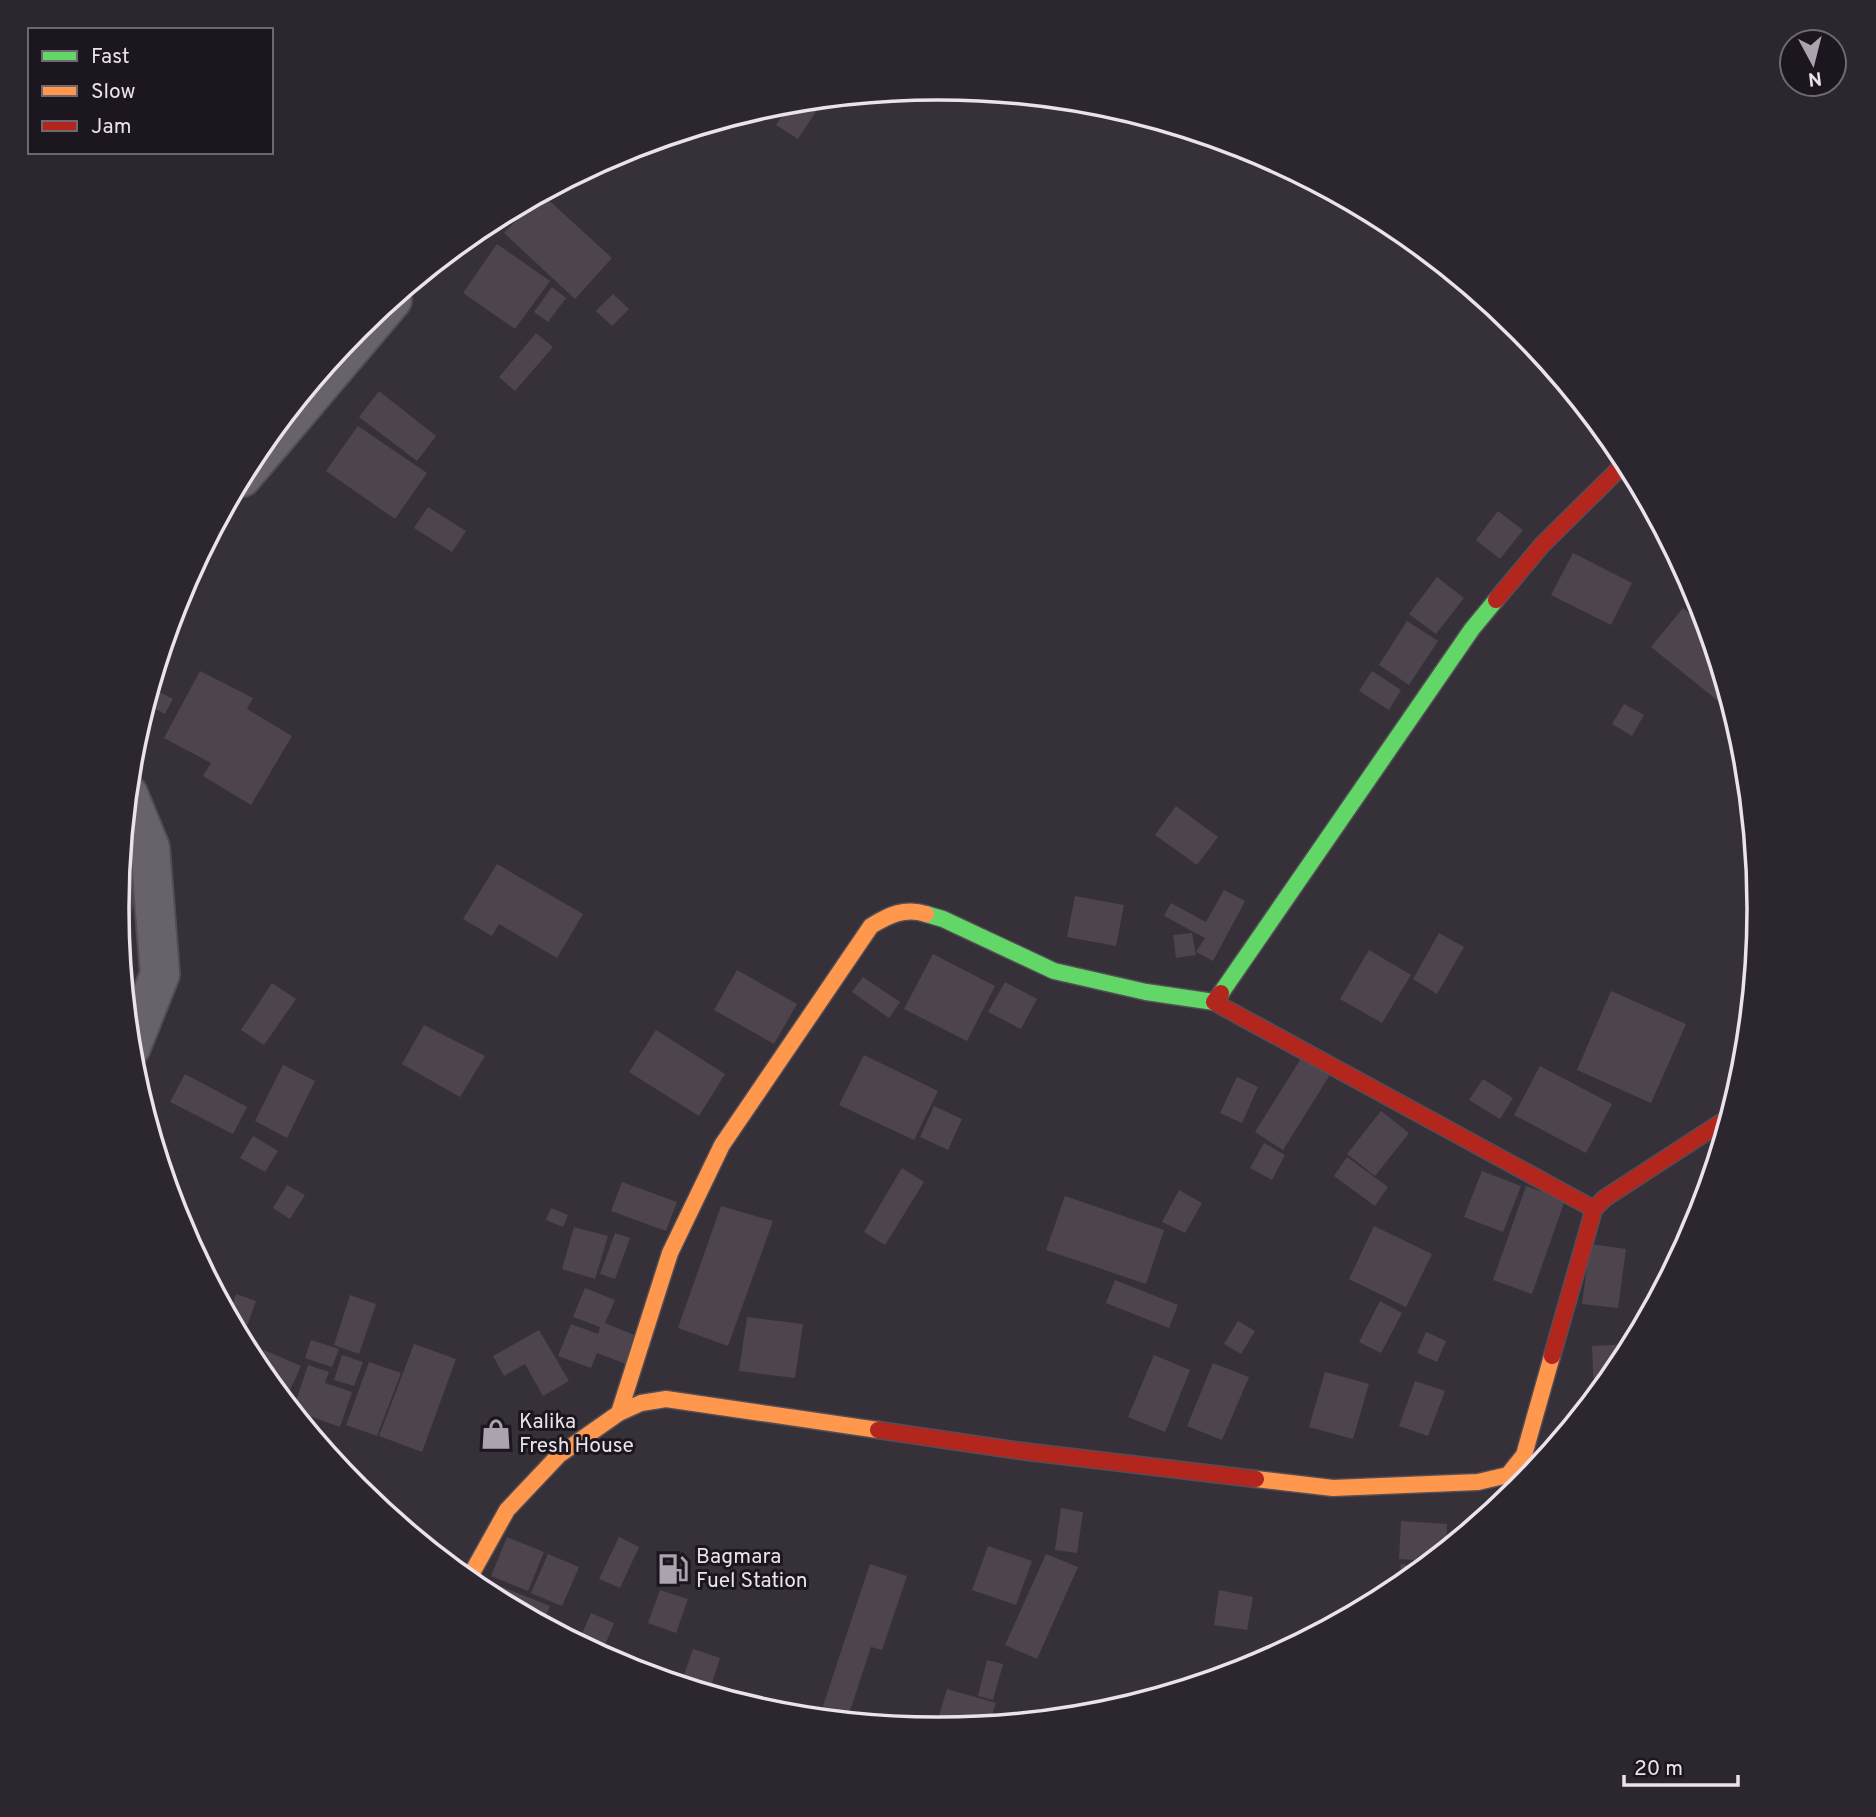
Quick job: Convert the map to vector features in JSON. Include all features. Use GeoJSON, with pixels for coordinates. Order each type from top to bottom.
{"type":"FeatureCollection","features":[{"type":"Feature","properties":{"kind":"street"},"geometry":{"type":"LineString","coordinates":[[1214,1002],[1472,629],[1542,545],[1617,471]]}},
{"type":"Feature","properties":{"kind":"street"},"geometry":{"type":"LineString","coordinates":[[135,812],[150,848],[160,974],[138,1028]]}},
{"type":"Feature","properties":{"kind":"street"},"geometry":{"type":"LineString","coordinates":[[619,1413],[670,1253],[722,1145],[871,926],[893,914],[915,909],[943,919],[1054,971],[1146,992],[1214,1002],[1594,1209]]}},
{"type":"Feature","properties":{"kind":"street"},"geometry":{"type":"LineString","coordinates":[[474,1570],[507,1510],[559,1455],[619,1413],[641,1403],[666,1399],[1021,1451],[1333,1488],[1478,1482],[1508,1475],[1524,1455],[1594,1209],[1605,1198],[1717,1125]]}},
{"type":"Feature","properties":{"kind":"building"},"geometry":{"type":"Polygon","coordinates":[[[817,109],[798,139],[776,125],[783,115],[817,109]]]}},
{"type":"Feature","properties":{"kind":"building"},"geometry":{"type":"Polygon","coordinates":[[[549,200],[612,258],[575,299],[504,233],[520,217],[549,200]]]}},
{"type":"Feature","properties":{"kind":"building"},"geometry":{"type":"Polygon","coordinates":[[[497,244],[550,281],[515,329],[463,293],[497,244]]]}},
{"type":"Feature","properties":{"kind":"building"},"geometry":{"type":"Polygon","coordinates":[[[552,287],[566,298],[548,322],[534,312],[552,287]]]}},
{"type":"Feature","properties":{"kind":"building"},"geometry":{"type":"Polygon","coordinates":[[[613,294],[629,309],[612,326],[596,311],[613,294]]]}},
{"type":"Feature","properties":{"kind":"building"},"geometry":{"type":"Polygon","coordinates":[[[536,333],[553,347],[515,391],[499,377],[536,333]]]}},
{"type":"Feature","properties":{"kind":"building"},"geometry":{"type":"Polygon","coordinates":[[[379,391],[436,436],[417,461],[359,417],[379,391]]]}},
{"type":"Feature","properties":{"kind":"building"},"geometry":{"type":"Polygon","coordinates":[[[358,426],[427,473],[395,519],[326,471],[358,426]]]}},
{"type":"Feature","properties":{"kind":"building"},"geometry":{"type":"Polygon","coordinates":[[[428,507],[466,531],[452,552],[414,528],[428,507]]]}},
{"type":"Feature","properties":{"kind":"building"},"geometry":{"type":"Polygon","coordinates":[[[1498,511],[1523,530],[1500,559],[1476,540],[1498,511]]]}},
{"type":"Feature","properties":{"kind":"building"},"geometry":{"type":"Polygon","coordinates":[[[1573,553],[1632,583],[1611,625],[1551,595],[1573,553]]]}},
{"type":"Feature","properties":{"kind":"building"},"geometry":{"type":"Polygon","coordinates":[[[1437,577],[1464,598],[1436,634],[1409,614],[1437,577]]]}},
{"type":"Feature","properties":{"kind":"building"},"geometry":{"type":"Polygon","coordinates":[[[1683,608],[1691,615],[1720,702],[1651,647],[1683,608]]]}},
{"type":"Feature","properties":{"kind":"building"},"geometry":{"type":"Polygon","coordinates":[[[1407,621],[1438,641],[1409,685],[1379,665],[1407,621]]]}},
{"type":"Feature","properties":{"kind":"building"},"geometry":{"type":"Polygon","coordinates":[[[200,671],[253,698],[247,709],[292,736],[251,805],[203,776],[211,763],[164,738],[200,671]]]}},
{"type":"Feature","properties":{"kind":"building"},"geometry":{"type":"Polygon","coordinates":[[[1372,671],[1401,690],[1389,710],[1359,691],[1372,671]]]}},
{"type":"Feature","properties":{"kind":"building"},"geometry":{"type":"Polygon","coordinates":[[[159,692],[173,699],[165,714],[155,709],[159,692]]]}},
{"type":"Feature","properties":{"kind":"building"},"geometry":{"type":"Polygon","coordinates":[[[1624,704],[1644,715],[1632,736],[1612,724],[1624,704]]]}},
{"type":"Feature","properties":{"kind":"building"},"geometry":{"type":"Polygon","coordinates":[[[1176,806],[1218,837],[1197,865],[1155,835],[1176,806]]]}},
{"type":"Feature","properties":{"kind":"building"},"geometry":{"type":"Polygon","coordinates":[[[497,864],[583,914],[557,958],[499,924],[492,936],[463,919],[497,864]]]}},
{"type":"Feature","properties":{"kind":"building"},"geometry":{"type":"Polygon","coordinates":[[[130,871],[140,873],[130,924],[130,871]]]}},
{"type":"Feature","properties":{"kind":"building"},"geometry":{"type":"Polygon","coordinates":[[[1224,890],[1245,901],[1213,961],[1196,952],[1205,938],[1164,916],[1171,903],[1206,922],[1224,890]]]}},
{"type":"Feature","properties":{"kind":"building"},"geometry":{"type":"Polygon","coordinates":[[[1075,896],[1124,905],[1116,946],[1067,937],[1075,896]]]}},
{"type":"Feature","properties":{"kind":"building"},"geometry":{"type":"Polygon","coordinates":[[[1192,933],[1196,955],[1176,958],[1173,935],[1192,933]]]}},
{"type":"Feature","properties":{"kind":"building"},"geometry":{"type":"Polygon","coordinates":[[[1439,933],[1464,947],[1437,994],[1413,979],[1439,933]]]}},
{"type":"Feature","properties":{"kind":"building"},"geometry":{"type":"Polygon","coordinates":[[[1369,950],[1411,975],[1382,1023],[1340,999],[1369,950]]]}},
{"type":"Feature","properties":{"kind":"building"},"geometry":{"type":"Polygon","coordinates":[[[933,954],[995,986],[967,1041],[904,1009],[933,954]]]}},
{"type":"Feature","properties":{"kind":"building"},"geometry":{"type":"Polygon","coordinates":[[[737,970],[797,1004],[774,1044],[714,1010],[737,970]]]}},
{"type":"Feature","properties":{"kind":"building"},"geometry":{"type":"Polygon","coordinates":[[[863,977],[900,1002],[889,1018],[852,992],[863,977]]]}},
{"type":"Feature","properties":{"kind":"building"},"geometry":{"type":"Polygon","coordinates":[[[1005,982],[1037,999],[1021,1029],[988,1012],[1005,982]]]}},
{"type":"Feature","properties":{"kind":"building"},"geometry":{"type":"Polygon","coordinates":[[[272,983],[296,999],[264,1045],[241,1030],[272,983]]]}},
{"type":"Feature","properties":{"kind":"building"},"geometry":{"type":"Polygon","coordinates":[[[1611,991],[1686,1024],[1651,1103],[1577,1070],[1611,991]]]}},
{"type":"Feature","properties":{"kind":"building"},"geometry":{"type":"Polygon","coordinates":[[[424,1025],[485,1056],[460,1097],[402,1064],[424,1025]]]}},
{"type":"Feature","properties":{"kind":"building"},"geometry":{"type":"Polygon","coordinates":[[[656,1030],[725,1074],[699,1116],[629,1072],[656,1030]]]}},
{"type":"Feature","properties":{"kind":"building"},"geometry":{"type":"Polygon","coordinates":[[[1305,1052],[1333,1070],[1283,1150],[1255,1132],[1305,1052]]]}},
{"type":"Feature","properties":{"kind":"building"},"geometry":{"type":"Polygon","coordinates":[[[864,1055],[938,1091],[914,1140],[839,1105],[864,1055]]]}},
{"type":"Feature","properties":{"kind":"building"},"geometry":{"type":"Polygon","coordinates":[[[283,1065],[315,1081],[287,1138],[255,1121],[283,1065]]]}},
{"type":"Feature","properties":{"kind":"building"},"geometry":{"type":"Polygon","coordinates":[[[1540,1066],[1612,1104],[1586,1153],[1514,1115],[1540,1066]]]}},
{"type":"Feature","properties":{"kind":"building"},"geometry":{"type":"Polygon","coordinates":[[[185,1074],[247,1107],[233,1134],[170,1102],[185,1074]]]}},
{"type":"Feature","properties":{"kind":"building"},"geometry":{"type":"Polygon","coordinates":[[[1237,1077],[1258,1087],[1242,1123],[1220,1113],[1237,1077]]]}},
{"type":"Feature","properties":{"kind":"building"},"geometry":{"type":"Polygon","coordinates":[[[1483,1079],[1513,1098],[1500,1119],[1469,1100],[1483,1079]]]}},
{"type":"Feature","properties":{"kind":"building"},"geometry":{"type":"Polygon","coordinates":[[[934,1106],[962,1119],[948,1150],[920,1137],[934,1106]]]}},
{"type":"Feature","properties":{"kind":"building"},"geometry":{"type":"Polygon","coordinates":[[[1381,1111],[1409,1133],[1375,1176],[1347,1154],[1381,1111]]]}},
{"type":"Feature","properties":{"kind":"building"},"geometry":{"type":"Polygon","coordinates":[[[253,1136],[278,1151],[265,1172],[240,1158],[253,1136]]]}},
{"type":"Feature","properties":{"kind":"building"},"geometry":{"type":"Polygon","coordinates":[[[1264,1143],[1285,1155],[1272,1180],[1250,1168],[1264,1143]]]}},
{"type":"Feature","properties":{"kind":"building"},"geometry":{"type":"Polygon","coordinates":[[[1347,1157],[1388,1187],[1375,1206],[1334,1176],[1347,1157]]]}},
{"type":"Feature","properties":{"kind":"building"},"geometry":{"type":"Polygon","coordinates":[[[902,1168],[924,1182],[885,1245],[864,1232],[902,1168]]]}},
{"type":"Feature","properties":{"kind":"building"},"geometry":{"type":"Polygon","coordinates":[[[1482,1171],[1521,1186],[1503,1232],[1464,1217],[1482,1171]]]}},
{"type":"Feature","properties":{"kind":"building"},"geometry":{"type":"Polygon","coordinates":[[[622,1182],[677,1202],[666,1231],[611,1211],[622,1182]]]}},
{"type":"Feature","properties":{"kind":"building"},"geometry":{"type":"Polygon","coordinates":[[[287,1185],[305,1195],[290,1219],[273,1208],[287,1185]]]}},
{"type":"Feature","properties":{"kind":"building"},"geometry":{"type":"Polygon","coordinates":[[[1526,1186],[1565,1200],[1532,1294],[1493,1280],[1526,1186]]]}},
{"type":"Feature","properties":{"kind":"building"},"geometry":{"type":"Polygon","coordinates":[[[1179,1190],[1202,1203],[1185,1233],[1162,1222],[1179,1190]]]}},
{"type":"Feature","properties":{"kind":"building"},"geometry":{"type":"Polygon","coordinates":[[[1065,1196],[1164,1230],[1146,1284],[1046,1250],[1065,1196]]]}},
{"type":"Feature","properties":{"kind":"building"},"geometry":{"type":"Polygon","coordinates":[[[721,1206],[773,1221],[728,1346],[678,1328],[721,1206]]]}},
{"type":"Feature","properties":{"kind":"building"},"geometry":{"type":"Polygon","coordinates":[[[551,1208],[568,1215],[563,1227],[546,1220],[551,1208]]]}},
{"type":"Feature","properties":{"kind":"building"},"geometry":{"type":"Polygon","coordinates":[[[1374,1226],[1432,1254],[1406,1307],[1349,1279],[1374,1226]]]}},
{"type":"Feature","properties":{"kind":"building"},"geometry":{"type":"Polygon","coordinates":[[[574,1227],[608,1236],[595,1279],[562,1269],[574,1227]]]}},
{"type":"Feature","properties":{"kind":"building"},"geometry":{"type":"Polygon","coordinates":[[[615,1233],[630,1238],[615,1279],[600,1274],[615,1233]]]}},
{"type":"Feature","properties":{"kind":"building"},"geometry":{"type":"Polygon","coordinates":[[[1590,1244],[1626,1249],[1618,1308],[1582,1304],[1590,1244]]]}},
{"type":"Feature","properties":{"kind":"building"},"geometry":{"type":"Polygon","coordinates":[[[1115,1280],[1178,1305],[1169,1328],[1106,1303],[1115,1280]]]}},
{"type":"Feature","properties":{"kind":"building"},"geometry":{"type":"Polygon","coordinates":[[[585,1288],[615,1300],[605,1323],[637,1336],[626,1364],[597,1353],[591,1368],[558,1356],[571,1324],[598,1334],[600,1327],[573,1317],[585,1288]]]}},
{"type":"Feature","properties":{"kind":"building"},"geometry":{"type":"Polygon","coordinates":[[[236,1294],[256,1301],[247,1327],[238,1313],[233,1303],[236,1294]]]}},
{"type":"Feature","properties":{"kind":"building"},"geometry":{"type":"Polygon","coordinates":[[[350,1295],[376,1304],[359,1354],[334,1345],[350,1295]]]}},
{"type":"Feature","properties":{"kind":"building"},"geometry":{"type":"Polygon","coordinates":[[[1380,1301],[1402,1313],[1381,1353],[1359,1342],[1380,1301]]]}},
{"type":"Feature","properties":{"kind":"building"},"geometry":{"type":"Polygon","coordinates":[[[747,1317],[803,1324],[795,1378],[739,1371],[747,1317]]]}},
{"type":"Feature","properties":{"kind":"building"},"geometry":{"type":"Polygon","coordinates":[[[1238,1321],[1255,1331],[1241,1354],[1224,1344],[1238,1321]]]}},
{"type":"Feature","properties":{"kind":"building"},"geometry":{"type":"Polygon","coordinates":[[[539,1330],[569,1381],[543,1396],[525,1364],[504,1376],[493,1356],[539,1330]]]}},
{"type":"Feature","properties":{"kind":"building"},"geometry":{"type":"Polygon","coordinates":[[[1426,1332],[1446,1341],[1437,1362],[1417,1353],[1426,1332]]]}},
{"type":"Feature","properties":{"kind":"building"},"geometry":{"type":"Polygon","coordinates":[[[311,1340],[339,1349],[332,1367],[305,1358],[311,1340]]]}},
{"type":"Feature","properties":{"kind":"building"},"geometry":{"type":"Polygon","coordinates":[[[414,1344],[456,1359],[422,1452],[379,1436],[414,1344]]]}},
{"type":"Feature","properties":{"kind":"building"},"geometry":{"type":"Polygon","coordinates":[[[1618,1345],[1594,1382],[1592,1346],[1618,1345]]]}},
{"type":"Feature","properties":{"kind":"building"},"geometry":{"type":"Polygon","coordinates":[[[264,1350],[301,1366],[289,1391],[266,1358],[264,1350]]]}},
{"type":"Feature","properties":{"kind":"building"},"geometry":{"type":"Polygon","coordinates":[[[342,1355],[363,1362],[354,1386],[334,1380],[342,1355]]]}},
{"type":"Feature","properties":{"kind":"building"},"geometry":{"type":"Polygon","coordinates":[[[1154,1355],[1190,1370],[1165,1432],[1128,1417],[1154,1355]]]}},
{"type":"Feature","properties":{"kind":"building"},"geometry":{"type":"Polygon","coordinates":[[[369,1362],[401,1373],[377,1436],[346,1425],[369,1362]]]}},
{"type":"Feature","properties":{"kind":"building"},"geometry":{"type":"Polygon","coordinates":[[[1213,1363],[1249,1377],[1222,1440],[1187,1426],[1213,1363]]]}},
{"type":"Feature","properties":{"kind":"building"},"geometry":{"type":"Polygon","coordinates":[[[308,1365],[329,1372],[325,1383],[352,1392],[340,1427],[308,1415],[296,1401],[308,1365]]]}},
{"type":"Feature","properties":{"kind":"building"},"geometry":{"type":"Polygon","coordinates":[[[1325,1372],[1369,1384],[1353,1439],[1309,1427],[1325,1372]]]}},
{"type":"Feature","properties":{"kind":"building"},"geometry":{"type":"Polygon","coordinates":[[[1415,1381],[1445,1391],[1428,1436],[1399,1426],[1415,1381]]]}},
{"type":"Feature","properties":{"kind":"building"},"geometry":{"type":"Polygon","coordinates":[[[1061,1508],[1083,1512],[1077,1553],[1055,1550],[1061,1508]]]}},
{"type":"Feature","properties":{"kind":"building"},"geometry":{"type":"Polygon","coordinates":[[[1401,1521],[1447,1524],[1446,1537],[1430,1550],[1416,1560],[1399,1559],[1401,1521]]]}},
{"type":"Feature","properties":{"kind":"building"},"geometry":{"type":"Polygon","coordinates":[[[507,1537],[544,1552],[528,1591],[491,1576],[507,1537]]]}},
{"type":"Feature","properties":{"kind":"building"},"geometry":{"type":"Polygon","coordinates":[[[619,1537],[639,1547],[620,1588],[599,1579],[619,1537]]]}},
{"type":"Feature","properties":{"kind":"building"},"geometry":{"type":"Polygon","coordinates":[[[988,1546],[1032,1561],[1016,1605],[972,1590],[988,1546]]]}},
{"type":"Feature","properties":{"kind":"building"},"geometry":{"type":"Polygon","coordinates":[[[548,1554],[579,1567],[562,1606],[531,1593],[548,1554]]]}},
{"type":"Feature","properties":{"kind":"building"},"geometry":{"type":"Polygon","coordinates":[[[1046,1554],[1078,1567],[1037,1659],[1005,1645],[1046,1554]]]}},
{"type":"Feature","properties":{"kind":"building"},"geometry":{"type":"Polygon","coordinates":[[[870,1564],[907,1576],[882,1650],[871,1647],[850,1712],[822,1708],[870,1564]]]}},
{"type":"Feature","properties":{"kind":"building"},"geometry":{"type":"Polygon","coordinates":[[[1401,1564],[1409,1565],[1400,1572],[1401,1564]]]}},
{"type":"Feature","properties":{"kind":"building"},"geometry":{"type":"Polygon","coordinates":[[[493,1583],[550,1606],[546,1615],[493,1583]]]}},
{"type":"Feature","properties":{"kind":"building"},"geometry":{"type":"Polygon","coordinates":[[[660,1590],[688,1599],[676,1633],[648,1623],[660,1590]]]}},
{"type":"Feature","properties":{"kind":"building"},"geometry":{"type":"Polygon","coordinates":[[[1219,1590],[1253,1597],[1247,1630],[1214,1625],[1219,1590]]]}},
{"type":"Feature","properties":{"kind":"building"},"geometry":{"type":"Polygon","coordinates":[[[591,1613],[614,1623],[605,1645],[582,1635],[591,1613]]]}},
{"type":"Feature","properties":{"kind":"building"},"geometry":{"type":"Polygon","coordinates":[[[693,1649],[720,1658],[712,1685],[684,1676],[693,1649]]]}},
{"type":"Feature","properties":{"kind":"building"},"geometry":{"type":"Polygon","coordinates":[[[987,1660],[1003,1664],[993,1700],[978,1696],[987,1660]]]}},
{"type":"Feature","properties":{"kind":"building"},"geometry":{"type":"Polygon","coordinates":[[[947,1689],[996,1703],[992,1716],[939,1717],[947,1689]]]}},
{"type":"Feature","properties":{"kind":"traffic: fast"},"geometry":{"type":"LineString","coordinates":[[1221,993],[1472,629],[1496,600]]}},
{"type":"Feature","properties":{"kind":"traffic: fast"},"geometry":{"type":"LineString","coordinates":[[926,914],[943,919],[1054,971],[1146,992],[1214,1002]]}},
{"type":"Feature","properties":{"kind":"traffic: slow"},"geometry":{"type":"LineString","coordinates":[[619,1413],[670,1253],[722,1145],[871,926],[897,913],[911,911],[926,914]]}},
{"type":"Feature","properties":{"kind":"traffic: slow"},"geometry":{"type":"LineString","coordinates":[[1256,1479],[1333,1488],[1478,1482],[1508,1475],[1524,1455],[1552,1356]]}},
{"type":"Feature","properties":{"kind":"traffic: slow"},"geometry":{"type":"LineString","coordinates":[[474,1570],[507,1510],[559,1455],[619,1413],[641,1403],[666,1399],[878,1430]]}},
{"type":"Feature","properties":{"kind":"traffic: jam"},"geometry":{"type":"LineString","coordinates":[[1496,600],[1542,545],[1617,471]]}},
{"type":"Feature","properties":{"kind":"traffic: jam"},"geometry":{"type":"LineString","coordinates":[[1221,993],[1214,1002],[1594,1209]]}},
{"type":"Feature","properties":{"kind":"traffic: jam"},"geometry":{"type":"LineString","coordinates":[[1552,1356],[1594,1209],[1605,1198],[1717,1125]]}},
{"type":"Feature","properties":{"kind":"traffic: jam"},"geometry":{"type":"LineString","coordinates":[[878,1430],[1021,1451],[1256,1479]]}},
{"type":"Feature","properties":{"kind":"place","name":"Kalika Fresh House"},"geometry":{"type":"Point","coordinates":[496,1434]}},
{"type":"Feature","properties":{"kind":"place","name":"Bagmara Fuel Station"},"geometry":{"type":"Point","coordinates":[673,1569]}}]}
